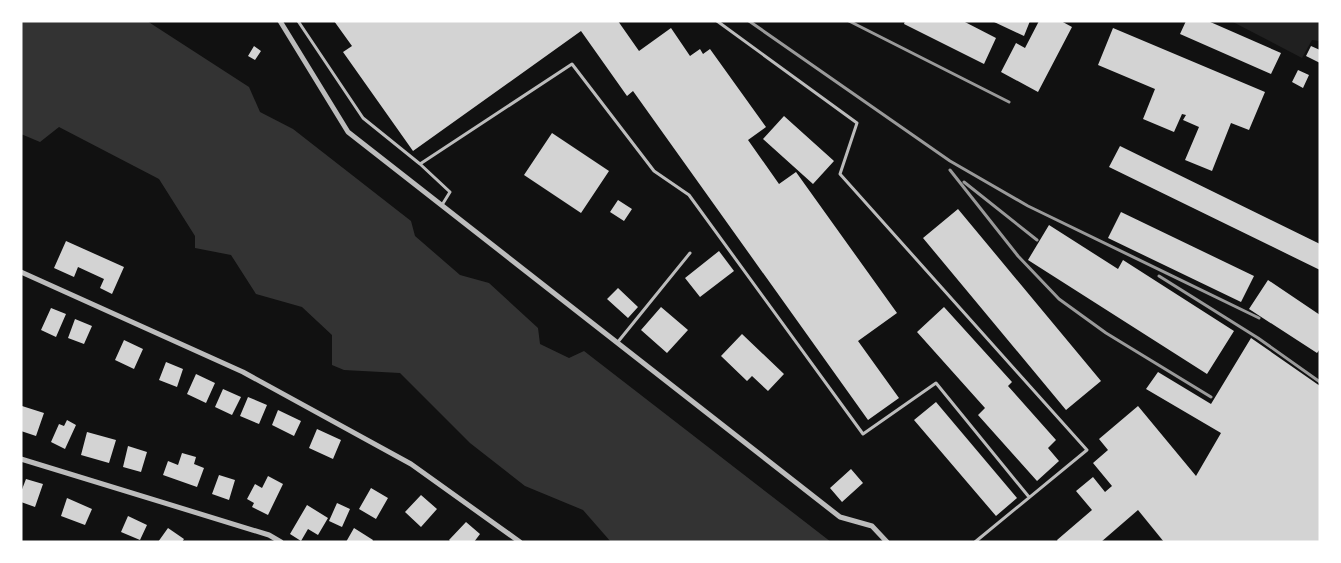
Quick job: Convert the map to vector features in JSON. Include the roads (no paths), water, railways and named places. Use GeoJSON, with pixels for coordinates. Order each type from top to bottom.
{"type":"FeatureCollection","features":[{"type":"Feature","properties":{"kind":"street"},"geometry":{"type":"LineString","coordinates":[[280,21],[348,132],[840,517],[872,526],[887,542]]}},
{"type":"Feature","properties":{"kind":"street"},"geometry":{"type":"LineString","coordinates":[[21,272],[252,376],[410,464],[520,542]]}},
{"type":"Feature","properties":{"kind":"street"},"geometry":{"type":"LineString","coordinates":[[21,460],[269,535],[281,542]]}},
{"type":"Feature","properties":{"kind":"lane"},"geometry":{"type":"LineString","coordinates":[[298,21],[363,118],[420,164],[450,192],[442,205]]}},
{"type":"Feature","properties":{"kind":"lane"},"geometry":{"type":"LineString","coordinates":[[717,21],[857,123],[840,174],[1087,450],[975,542]]}},
{"type":"Feature","properties":{"kind":"lane"},"geometry":{"type":"LineString","coordinates":[[420,164],[572,64],[654,171],[689,195],[864,434],[936,383],[1029,497]]}},
{"type":"Feature","properties":{"kind":"lane"},"geometry":{"type":"LineString","coordinates":[[617,342],[690,254]]}},
{"type":"Feature","properties":{"kind":"railway"},"geometry":{"type":"LineString","coordinates":[[749,21],[950,161],[1028,206],[1259,318]]}},
{"type":"Feature","properties":{"kind":"railway"},"geometry":{"type":"LineString","coordinates":[[849,21],[1009,102]]}},
{"type":"Feature","properties":{"kind":"railway"},"geometry":{"type":"LineString","coordinates":[[950,170],[1018,256],[1059,299],[1106,333],[1211,397]]}},
{"type":"Feature","properties":{"kind":"railway"},"geometry":{"type":"LineString","coordinates":[[964,182],[1037,240]]}},
{"type":"Feature","properties":{"kind":"railway"},"geometry":{"type":"LineString","coordinates":[[1159,276],[1258,338],[1320,382]]}}]}
